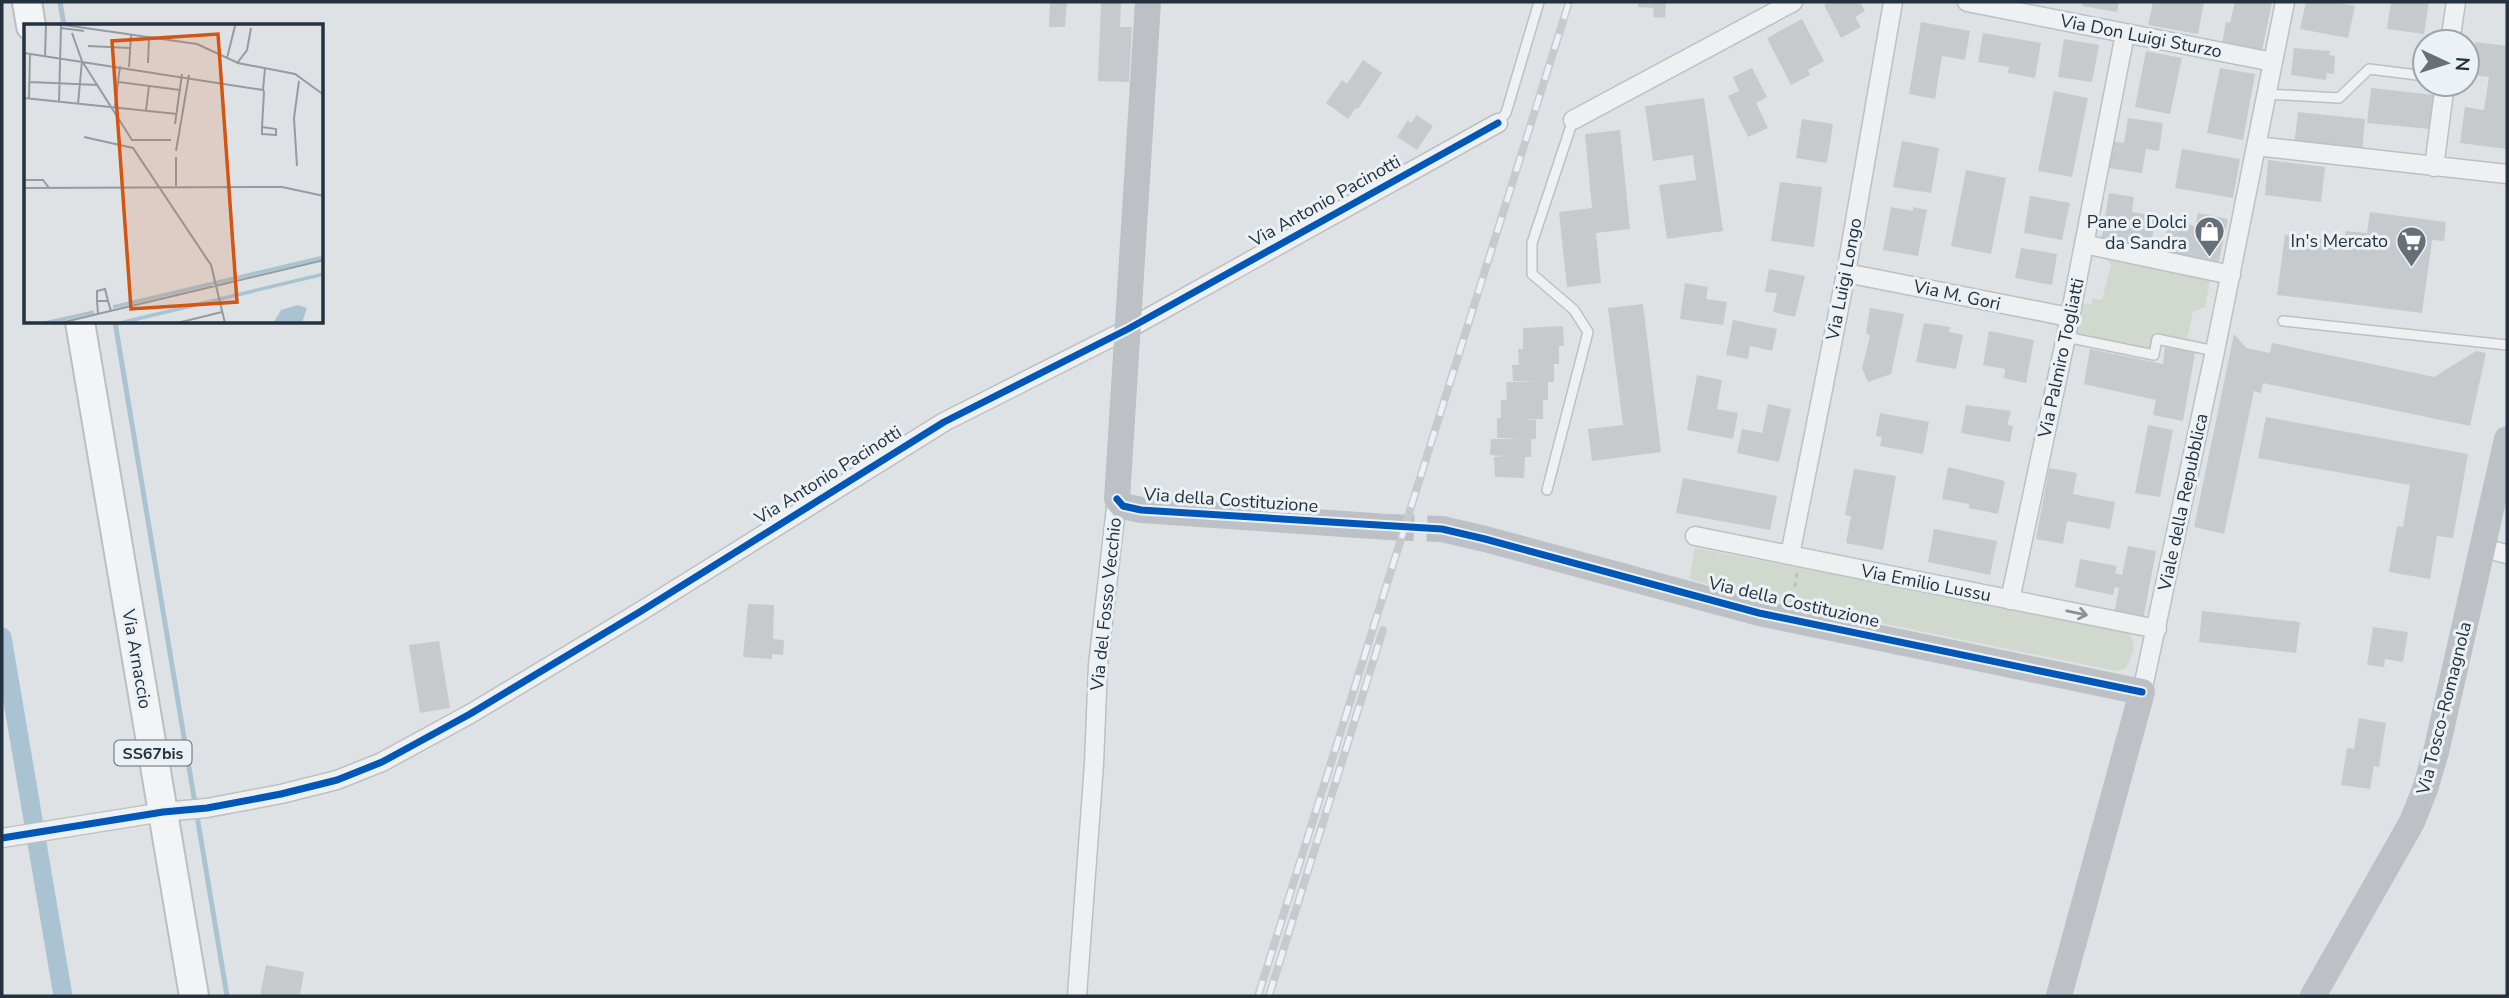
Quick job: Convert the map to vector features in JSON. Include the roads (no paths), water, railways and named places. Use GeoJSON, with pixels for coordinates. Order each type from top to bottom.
{"type":"FeatureCollection","features":[{"type":"Feature","properties":{"kind":"main road"},"geometry":{"type":"LineString","coordinates":[[27,2],[31,24]]}},
{"type":"Feature","properties":{"kind":"main road","name":"Via Arnaccio"},"geometry":{"type":"LineString","coordinates":[[80,324],[175,811],[194,996]]}},
{"type":"Feature","properties":{"kind":"street","name":"Via del Fosso Vecchio"},"geometry":{"type":"LineString","coordinates":[[1077,996],[1092,805],[1098,665],[1117,499],[1147,2]]}},
{"type":"Feature","properties":{"kind":"street"},"geometry":{"type":"LineString","coordinates":[[1573,120],[1793,2]]}},
{"type":"Feature","properties":{"kind":"street","name":"Via Luigi Longo"},"geometry":{"type":"LineString","coordinates":[[1795,556],[1894,2]]}},
{"type":"Feature","properties":{"kind":"street","name":"Via Don Luigi Sturzo"},"geometry":{"type":"LineString","coordinates":[[1967,2],[2273,62]]}},
{"type":"Feature","properties":{"kind":"street","name":"Viale della Repubblica"},"geometry":{"type":"LineString","coordinates":[[2059,996],[2157,629],[2285,2]]}},
{"type":"Feature","properties":{"kind":"street"},"geometry":{"type":"LineString","coordinates":[[2452,28],[2456,2]]}},
{"type":"Feature","properties":{"kind":"street","name":"Via Palmiro Togliatti"},"geometry":{"type":"LineString","coordinates":[[2010,600],[2066,337],[2125,34]]}},
{"type":"Feature","properties":{"kind":"street"},"geometry":{"type":"LineString","coordinates":[[2434,167],[2443,98]]}},
{"type":"Feature","properties":{"kind":"street","name":"Via Antonio Pacinotti"},"geometry":{"type":"LineString","coordinates":[[2,838],[207,808],[337,780],[406,751],[638,613],[944,422],[1128,329],[1498,123]]}},
{"type":"Feature","properties":{"kind":"street"},"geometry":{"type":"LineString","coordinates":[[2256,146],[2507,174]]}},
{"type":"Feature","properties":{"kind":"street"},"geometry":{"type":"LineString","coordinates":[[2084,244],[2231,275]]}},
{"type":"Feature","properties":{"kind":"street","name":"Via M. Gori"},"geometry":{"type":"LineString","coordinates":[[1846,273],[2069,317]]}},
{"type":"Feature","properties":{"kind":"street","name":"Via Tosco-Romagnola"},"geometry":{"type":"LineString","coordinates":[[2313,996],[2377,887],[2422,797],[2495,551],[2507,439]]}},
{"type":"Feature","properties":{"kind":"street","name":"Via della Costituzione"},"geometry":{"type":"LineString","coordinates":[[1117,499],[1123,506],[1141,510],[1388,527]]}},
{"type":"Feature","properties":{"kind":"street","name":"Via della Costituzione"},"geometry":{"type":"LineString","coordinates":[[1442,529],[1485,538],[1789,620],[2142,692]]}},
{"type":"Feature","properties":{"kind":"street","name":"Via Emilio Lussu"},"geometry":{"type":"LineString","coordinates":[[1695,536],[2157,629]]}},
{"type":"Feature","properties":{"kind":"lane","name":"Via Antonio Pacinotti"},"geometry":{"type":"LineString","coordinates":[[1498,123],[1506,113],[1539,2]]}},
{"type":"Feature","properties":{"kind":"lane"},"geometry":{"type":"LineString","coordinates":[[2266,94],[2339,98],[2369,69],[2411,74]]}},
{"type":"Feature","properties":{"kind":"lane"},"geometry":{"type":"LineString","coordinates":[[1547,490],[1588,332],[1574,310],[1532,274],[1532,243],[1573,120]]}},
{"type":"Feature","properties":{"kind":"lane"},"geometry":{"type":"LineString","coordinates":[[2283,321],[2507,345]]}},
{"type":"Feature","properties":{"kind":"lane"},"geometry":{"type":"LineString","coordinates":[[2066,337],[2154,355],[2157,338],[2215,351]]}},
{"type":"Feature","properties":{"kind":"waterway"},"geometry":{"type":"LineString","coordinates":[[60,2],[64,24]]}},
{"type":"Feature","properties":{"kind":"waterway"},"geometry":{"type":"LineString","coordinates":[[115,324],[227,996]]}},
{"type":"Feature","properties":{"kind":"waterway"},"geometry":{"type":"LineString","coordinates":[[2,637],[63,996]]}},
{"type":"Feature","properties":{"kind":"tunnel"},"geometry":{"type":"LineString","coordinates":[[1388,527],[1442,529]]}},
{"type":"Feature","properties":{"kind":"railway"},"geometry":{"type":"LineString","coordinates":[[1258,996],[1569,2]]}},
{"type":"Feature","properties":{"kind":"railway"},"geometry":{"type":"LineString","coordinates":[[1269,996],[1383,630]]}},
{"type":"Feature","properties":{"kind":"place","name":"Pane e Dolci da Sandra"},"geometry":{"type":"Point","coordinates":[2210,259]}},
{"type":"Feature","properties":{"kind":"place","name":"In's Mercato"},"geometry":{"type":"Point","coordinates":[2411,268]}}]}
